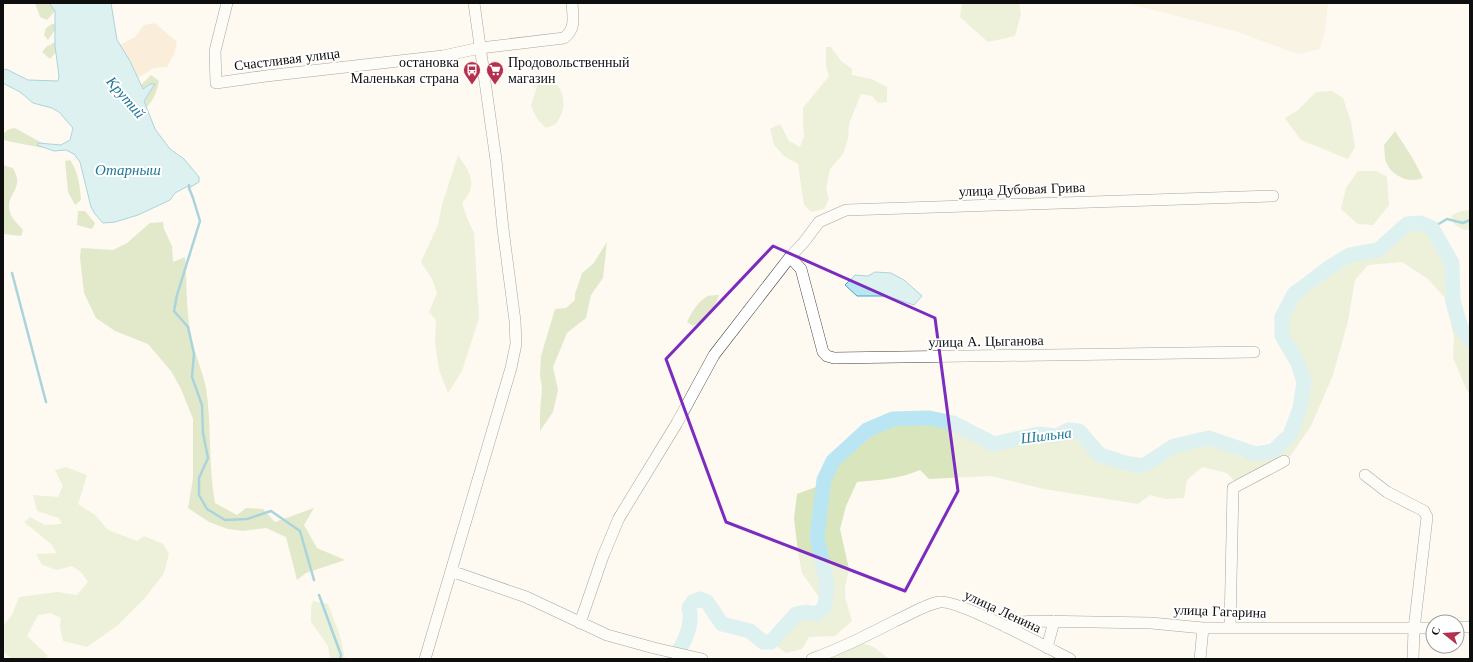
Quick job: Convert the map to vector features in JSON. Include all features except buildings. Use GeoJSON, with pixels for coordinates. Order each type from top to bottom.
{"type":"FeatureCollection","features":[{"type":"Feature","properties":{"kind":"street","name":"Счастливая улица"},"geometry":{"type":"LineString","coordinates":[[227,3],[215,51],[216,83],[443,56],[480,48],[564,38],[573,28],[574,20],[572,3]]}},
{"type":"Feature","properties":{"kind":"street"},"geometry":{"type":"LineString","coordinates":[[425,659],[511,368],[516,344],[516,321],[503,229],[496,160],[474,3]]}},
{"type":"Feature","properties":{"kind":"street","name":"улица Дубовая Грива"},"geometry":{"type":"LineString","coordinates":[[580,623],[603,556],[619,518],[677,423],[714,355],[790,256],[804,242],[819,222],[846,210],[1273,196]]}},
{"type":"Feature","properties":{"kind":"street","name":"улица А. Цыганова"},"geometry":{"type":"LineString","coordinates":[[790,256],[801,269],[823,352],[827,356],[834,358],[1254,352]]}},
{"type":"Feature","properties":{"kind":"street"},"geometry":{"type":"LineString","coordinates":[[1230,627],[1233,488],[1284,461]]}},
{"type":"Feature","properties":{"kind":"street"},"geometry":{"type":"LineString","coordinates":[[1365,475],[1387,492],[1424,512],[1427,516],[1412,659]]}},
{"type":"Feature","properties":{"kind":"street"},"geometry":{"type":"LineString","coordinates":[[451,571],[526,597],[607,635],[700,659]]}},
{"type":"Feature","properties":{"kind":"street","name":"улица Ленина"},"geometry":{"type":"LineString","coordinates":[[812,659],[867,635],[921,608],[940,602],[958,605],[1070,659]]}},
{"type":"Feature","properties":{"kind":"street"},"geometry":{"type":"LineString","coordinates":[[1047,648],[1054,621]]}},
{"type":"Feature","properties":{"kind":"street","name":"улица Гагарина"},"geometry":{"type":"LineString","coordinates":[[1006,627],[1021,622],[1054,621],[1151,623],[1202,628],[1425,628]]}},
{"type":"Feature","properties":{"kind":"street"},"geometry":{"type":"LineString","coordinates":[[1200,659],[1202,628]]}},
{"type":"Feature","properties":{"kind":"highlighted area"},"geometry":{"type":"Polygon","coordinates":[[[773,246],[935,318],[958,491],[905,591],[726,522],[666,359],[773,246]]]}},
{"type":"Feature","properties":{"kind":"shaded area"},"geometry":{"type":"Polygon","coordinates":[[[1126,3],[1328,3],[1325,29],[1320,49],[1298,54],[1235,31],[1126,3]]]}},
{"type":"Feature","properties":{"kind":"green space"},"geometry":{"type":"Polygon","coordinates":[[[35,3],[49,3],[55,11],[47,20],[40,17],[35,3]]]}},
{"type":"Feature","properties":{"kind":"green space"},"geometry":{"type":"Polygon","coordinates":[[[962,3],[1019,3],[1021,14],[1015,36],[988,42],[960,17],[962,3]]]}},
{"type":"Feature","properties":{"kind":"green space"},"geometry":{"type":"Polygon","coordinates":[[[52,24],[55,24],[55,30],[48,40],[44,35],[46,28],[52,24]]]}},
{"type":"Feature","properties":{"kind":"green space"},"geometry":{"type":"Polygon","coordinates":[[[55,42],[56,52],[50,59],[42,52],[46,47],[55,42]]]}},
{"type":"Feature","properties":{"kind":"green space"},"geometry":{"type":"Polygon","coordinates":[[[826,47],[831,47],[841,61],[852,69],[852,75],[871,79],[887,87],[887,102],[878,103],[872,96],[861,94],[849,124],[848,139],[843,154],[830,169],[826,189],[829,199],[824,209],[811,212],[804,205],[798,164],[784,156],[774,145],[770,129],[780,124],[789,141],[800,147],[804,136],[803,108],[829,76],[826,66],[826,47]]]}},
{"type":"Feature","properties":{"kind":"green space"},"geometry":{"type":"Polygon","coordinates":[[[151,75],[159,81],[155,95],[147,107],[144,101],[148,95],[150,84],[143,89],[141,85],[151,75]]]}},
{"type":"Feature","properties":{"kind":"green space"},"geometry":{"type":"Polygon","coordinates":[[[540,76],[546,77],[556,83],[563,97],[563,109],[561,115],[556,124],[546,128],[538,120],[531,106],[540,76]]]}},
{"type":"Feature","properties":{"kind":"green space"},"geometry":{"type":"Polygon","coordinates":[[[1332,91],[1343,98],[1351,122],[1355,147],[1348,159],[1301,140],[1285,118],[1298,110],[1316,92],[1332,91]]]}},
{"type":"Feature","properties":{"kind":"green space"},"geometry":{"type":"Polygon","coordinates":[[[15,128],[44,144],[43,148],[3,139],[6,131],[15,128]]]}},
{"type":"Feature","properties":{"kind":"green space"},"geometry":{"type":"Polygon","coordinates":[[[1395,131],[1412,157],[1423,178],[1413,180],[1403,178],[1394,173],[1387,164],[1384,145],[1395,131]]]}},
{"type":"Feature","properties":{"kind":"green space"},"geometry":{"type":"Polygon","coordinates":[[[458,155],[466,167],[471,179],[470,190],[462,203],[474,233],[479,318],[462,371],[448,393],[439,370],[435,342],[436,320],[429,312],[437,293],[432,279],[421,262],[438,225],[442,205],[458,155]]]}},
{"type":"Feature","properties":{"kind":"green space"},"geometry":{"type":"Polygon","coordinates":[[[70,160],[77,174],[80,189],[81,200],[75,205],[68,192],[65,161],[70,160]]]}},
{"type":"Feature","properties":{"kind":"green space"},"geometry":{"type":"Polygon","coordinates":[[[3,165],[13,168],[16,175],[16,187],[9,206],[12,217],[23,230],[21,236],[3,234],[3,165]]]}},
{"type":"Feature","properties":{"kind":"green space"},"geometry":{"type":"Polygon","coordinates":[[[1358,171],[1377,171],[1387,177],[1389,205],[1373,225],[1358,224],[1341,209],[1346,188],[1358,171]]]}},
{"type":"Feature","properties":{"kind":"green space"},"geometry":{"type":"Polygon","coordinates":[[[78,211],[85,211],[95,223],[92,229],[77,225],[78,211]]]}},
{"type":"Feature","properties":{"kind":"green space"},"geometry":{"type":"Polygon","coordinates":[[[1470,211],[1470,229],[1464,230],[1454,224],[1451,216],[1458,212],[1470,211]]]}},
{"type":"Feature","properties":{"kind":"green space"},"geometry":{"type":"Polygon","coordinates":[[[163,222],[164,229],[172,246],[173,262],[185,257],[190,330],[206,388],[208,403],[211,474],[215,503],[237,515],[246,508],[263,509],[275,522],[314,508],[304,525],[317,548],[345,560],[306,573],[297,580],[286,537],[266,528],[243,531],[228,529],[209,522],[188,508],[193,479],[193,419],[181,389],[171,371],[148,344],[115,331],[96,318],[84,293],[80,257],[81,248],[113,250],[127,243],[150,223],[163,222]]]}},
{"type":"Feature","properties":{"kind":"green space"},"geometry":{"type":"Polygon","coordinates":[[[1420,223],[1432,228],[1452,263],[1453,301],[1461,328],[1470,340],[1470,395],[1466,389],[1453,357],[1454,336],[1444,297],[1428,279],[1402,262],[1368,265],[1355,280],[1348,321],[1333,375],[1311,426],[1291,455],[1284,461],[1236,483],[1227,473],[1202,467],[1187,480],[1184,498],[1165,499],[1150,495],[1138,504],[1044,489],[991,476],[929,479],[920,470],[881,480],[857,482],[846,506],[840,529],[849,569],[845,587],[845,597],[852,621],[835,636],[809,637],[802,649],[786,653],[771,642],[796,614],[805,612],[817,614],[825,606],[802,573],[794,518],[797,494],[816,487],[824,480],[833,461],[867,430],[893,419],[929,418],[953,423],[994,444],[1038,434],[1057,436],[1068,430],[1079,431],[1100,455],[1125,463],[1143,466],[1174,446],[1209,438],[1212,443],[1241,457],[1273,451],[1290,435],[1300,408],[1304,382],[1298,363],[1282,336],[1282,317],[1294,294],[1330,267],[1350,255],[1378,250],[1407,224],[1420,223]]]}},
{"type":"Feature","properties":{"kind":"green space"},"geometry":{"type":"Polygon","coordinates":[[[607,242],[603,278],[591,295],[586,318],[567,333],[553,367],[558,390],[553,412],[540,431],[542,388],[540,376],[541,356],[555,309],[566,308],[575,300],[575,294],[582,273],[593,264],[607,242]]]}},
{"type":"Feature","properties":{"kind":"green space"},"geometry":{"type":"Polygon","coordinates":[[[719,295],[715,306],[707,318],[693,326],[687,322],[701,300],[708,296],[719,295]]]}},
{"type":"Feature","properties":{"kind":"green space"},"geometry":{"type":"Polygon","coordinates":[[[66,467],[87,475],[78,504],[95,515],[108,530],[137,541],[144,536],[163,544],[169,554],[164,573],[145,598],[117,626],[87,647],[63,641],[60,627],[61,618],[50,613],[38,615],[27,636],[48,656],[45,659],[11,659],[3,651],[3,626],[12,615],[19,597],[57,592],[77,595],[88,582],[81,572],[72,566],[57,570],[42,565],[36,554],[57,553],[50,543],[24,522],[30,517],[45,525],[62,524],[59,518],[37,511],[33,495],[58,497],[63,486],[55,470],[66,467]]]}},
{"type":"Feature","properties":{"kind":"green space"},"geometry":{"type":"Polygon","coordinates":[[[313,601],[328,604],[340,636],[345,659],[330,659],[328,646],[311,622],[311,608],[313,601]]]}},
{"type":"Feature","properties":{"kind":"green space"},"geometry":{"type":"Polygon","coordinates":[[[859,642],[874,647],[889,659],[824,659],[859,642]]]}},
{"type":"Feature","properties":{"kind":"sand"},"geometry":{"type":"Polygon","coordinates":[[[155,23],[177,42],[174,54],[167,67],[154,68],[138,78],[120,45],[135,37],[144,25],[155,23]]]}},
{"type":"Feature","properties":{"kind":"water","name":"Отарныш"},"geometry":{"type":"Polygon","coordinates":[[[49,3],[111,3],[117,40],[130,61],[143,89],[150,84],[155,84],[144,101],[155,129],[170,149],[184,159],[199,177],[199,182],[189,188],[188,186],[175,193],[170,200],[138,215],[115,222],[103,223],[91,207],[80,162],[74,154],[66,150],[54,151],[37,145],[38,143],[61,145],[70,140],[73,128],[59,112],[52,108],[33,103],[20,92],[3,83],[3,70],[6,69],[28,80],[58,81],[59,76],[55,46],[55,11],[49,3]]]}},
{"type":"Feature","properties":{"kind":"water"},"geometry":{"type":"Polygon","coordinates":[[[875,272],[891,273],[904,280],[922,296],[914,305],[886,296],[857,296],[845,285],[855,275],[868,276],[875,272]]]}},
{"type":"Feature","properties":{"kind":"waterway"},"geometry":{"type":"LineString","coordinates":[[189,185],[200,221],[177,295],[174,311],[188,327],[194,354],[192,377],[202,405],[203,433],[208,458],[199,478],[199,495],[207,509],[225,520],[247,519],[271,511],[300,531],[314,580]]}},
{"type":"Feature","properties":{"kind":"waterway"},"geometry":{"type":"LineString","coordinates":[[1432,228],[1447,219],[1463,223],[1470,220]]}},
{"type":"Feature","properties":{"kind":"waterway","name":"Шильна"},"geometry":{"type":"LineString","coordinates":[[674,659],[687,635],[690,621],[689,608],[693,602],[700,599],[707,602],[722,624],[750,631],[763,642],[771,642],[796,614],[805,612],[817,614],[825,606],[827,586],[817,536],[824,480],[833,461],[867,430],[893,419],[929,418],[953,423],[994,444],[1038,434],[1057,436],[1068,430],[1079,431],[1100,455],[1125,463],[1143,466],[1174,446],[1209,438],[1256,454],[1273,451],[1290,435],[1300,408],[1304,382],[1298,363],[1282,336],[1282,317],[1294,294],[1330,267],[1350,255],[1378,250],[1407,224],[1420,223],[1432,228],[1452,263],[1453,301],[1461,328],[1470,340]]}},
{"type":"Feature","properties":{"kind":"waterway"},"geometry":{"type":"LineString","coordinates":[[12,273],[46,402]]}},
{"type":"Feature","properties":{"kind":"waterway"},"geometry":{"type":"LineString","coordinates":[[319,595],[341,655],[340,659]]}},
{"type":"Feature","properties":{"kind":"place","name":"остановка Маленькая страна"},"geometry":{"type":"Point","coordinates":[472,85]}},
{"type":"Feature","properties":{"kind":"place","name":"Продовольственный магазин"},"geometry":{"type":"Point","coordinates":[495,85]}},
{"type":"Feature","properties":{"kind":"water label","name":"Крутий"},"geometry":{"type":"Point","coordinates":[126,97]}}]}
